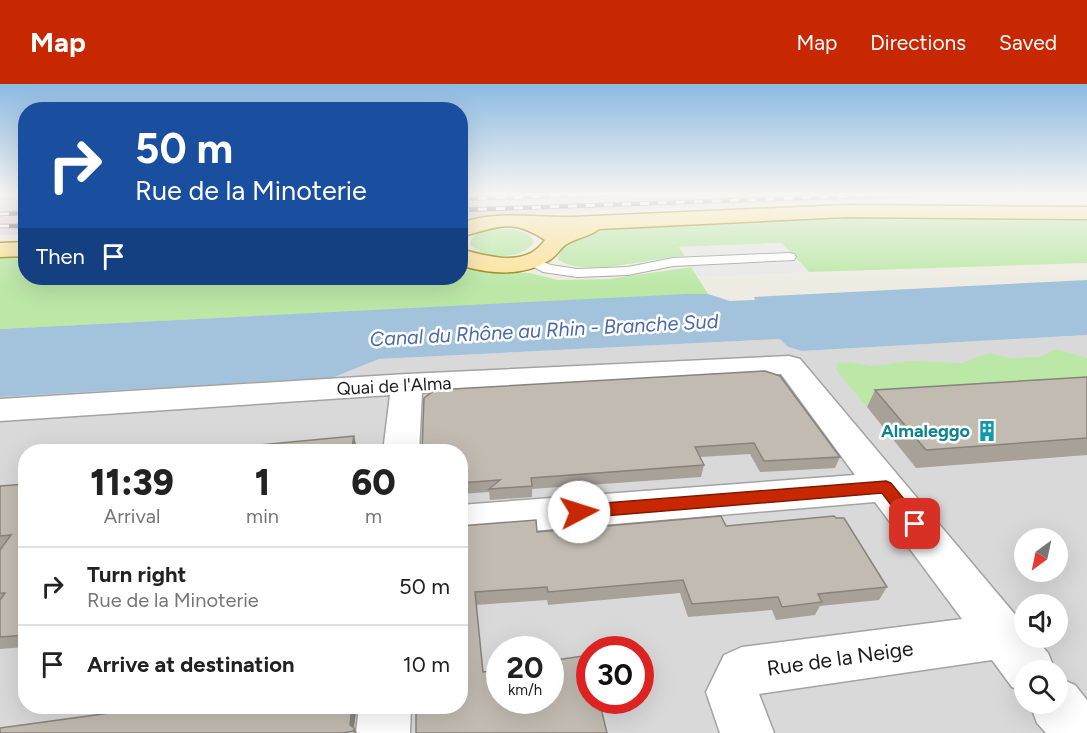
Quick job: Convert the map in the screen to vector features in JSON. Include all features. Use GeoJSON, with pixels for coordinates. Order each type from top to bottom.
{"type":"FeatureCollection","features":[{"type":"Feature","properties":{"kind":"main road"},"geometry":{"type":"LineString","coordinates":[[534,224],[549,232],[554,242]]}},
{"type":"Feature","properties":{"kind":"main road"},"geometry":{"type":"LineString","coordinates":[[468,259],[495,264],[530,261],[547,253],[554,242],[593,224]]}},
{"type":"Feature","properties":{"kind":"main road"},"geometry":{"type":"LineString","coordinates":[[0,250],[18,249]]}},
{"type":"Feature","properties":{"kind":"street","name":"Quai de l'Alma"},"geometry":{"type":"LineString","coordinates":[[0,410],[407,384],[789,365],[886,487]]}},
{"type":"Feature","properties":{"kind":"street"},"geometry":{"type":"LineString","coordinates":[[402,444],[407,384]]}},
{"type":"Feature","properties":{"kind":"street"},"geometry":{"type":"LineString","coordinates":[[468,520],[886,487],[1016,653]]}},
{"type":"Feature","properties":{"kind":"street","name":"Rue de la Neige"},"geometry":{"type":"LineString","coordinates":[[747,733],[732,692],[742,672],[1016,653]]}},
{"type":"Feature","properties":{"kind":"street"},"geometry":{"type":"LineString","coordinates":[[383,733],[384,714]]}},
{"type":"Feature","properties":{"kind":"street"},"geometry":{"type":"LineString","coordinates":[[1064,714],[1080,733]]}},
{"type":"Feature","properties":{"kind":"lane"},"geometry":{"type":"LineString","coordinates":[[530,261],[548,269],[577,273],[628,271],[673,262],[789,257]]}},
{"type":"Feature","properties":{"kind":"shaded area"},"geometry":{"type":"Polygon","coordinates":[[[0,224],[18,224],[18,234],[0,235],[0,224]]]}},
{"type":"Feature","properties":{"kind":"shaded area"},"geometry":{"type":"Polygon","coordinates":[[[782,243],[809,272],[698,277],[679,247],[782,243]]]}},
{"type":"Feature","properties":{"kind":"shaded area"},"geometry":{"type":"Polygon","coordinates":[[[1087,335],[1087,733],[0,733],[0,397],[332,378],[379,359],[780,339],[788,347],[802,351],[1087,335]]]}},
{"type":"Feature","properties":{"kind":"green space"},"geometry":{"type":"Polygon","coordinates":[[[679,224],[1087,224],[1087,263],[809,272],[782,243],[679,247],[685,256],[601,267],[569,265],[558,259],[561,250],[577,238],[610,229],[679,224]]]}},
{"type":"Feature","properties":{"kind":"green space"},"geometry":{"type":"Polygon","coordinates":[[[492,229],[521,231],[531,237],[534,242],[521,252],[503,256],[485,253],[470,245],[472,238],[492,229]]]}},
{"type":"Feature","properties":{"kind":"green space"},"geometry":{"type":"Polygon","coordinates":[[[18,255],[18,285],[468,285],[468,268],[491,272],[530,273],[558,280],[609,279],[691,267],[708,294],[0,329],[0,256],[18,255]]]}},
{"type":"Feature","properties":{"kind":"green space"},"geometry":{"type":"Polygon","coordinates":[[[1056,349],[1087,358],[1087,393],[867,407],[836,370],[837,363],[850,362],[872,366],[911,361],[962,363],[989,353],[1010,358],[1040,357],[1056,349]]]}},
{"type":"Feature","properties":{"kind":"water","name":"Canal du Rhône au Rhin - Branche Sud"},"geometry":{"type":"Polygon","coordinates":[[[1087,280],[1087,335],[802,351],[788,347],[780,339],[379,359],[332,378],[0,397],[0,329],[686,294],[708,294],[730,301],[755,300],[754,297],[1087,280]]]}},
{"type":"Feature","properties":{"kind":"building"},"geometry":{"type":"Polygon","coordinates":[[[765,371],[780,376],[840,457],[764,461],[754,443],[695,447],[704,465],[531,478],[532,486],[489,489],[500,480],[468,482],[468,444],[422,444],[424,398],[435,390],[765,371]]]}},
{"type":"Feature","properties":{"kind":"building","name":"Almaleggo"},"geometry":{"type":"Polygon","coordinates":[[[1087,377],[1087,438],[926,450],[875,390],[1087,377]]]}},
{"type":"Feature","properties":{"kind":"building"},"geometry":{"type":"Polygon","coordinates":[[[354,436],[352,444],[269,444],[354,436]]]}},
{"type":"Feature","properties":{"kind":"building"},"geometry":{"type":"Polygon","coordinates":[[[18,485],[18,636],[0,637],[0,600],[5,593],[0,593],[0,550],[11,535],[0,536],[0,486],[18,485]]]}},
{"type":"Feature","properties":{"kind":"building"},"geometry":{"type":"Polygon","coordinates":[[[721,516],[726,526],[834,516],[844,518],[887,587],[818,594],[822,602],[782,607],[778,597],[692,604],[683,580],[548,592],[547,587],[475,592],[483,672],[486,672],[486,714],[564,714],[564,659],[576,657],[576,714],[602,714],[607,733],[416,733],[416,714],[468,714],[468,525],[536,520],[537,532],[721,516]]]}},
{"type":"Feature","properties":{"kind":"building"},"geometry":{"type":"Polygon","coordinates":[[[102,714],[351,714],[350,725],[354,731],[342,733],[0,733],[0,728],[102,714]]]}},
{"type":"Feature","properties":{"kind":"railway"},"geometry":{"type":"LineString","coordinates":[[0,226],[18,226]]}},
{"type":"Feature","properties":{"kind":"place","name":"Almaleggo"},"geometry":{"type":"Point","coordinates":[987,431]}},
{"type":"Feature","properties":{"kind":"route"},"geometry":{"type":"LineString","coordinates":[[579,512],[886,487],[915,524]]}}]}
